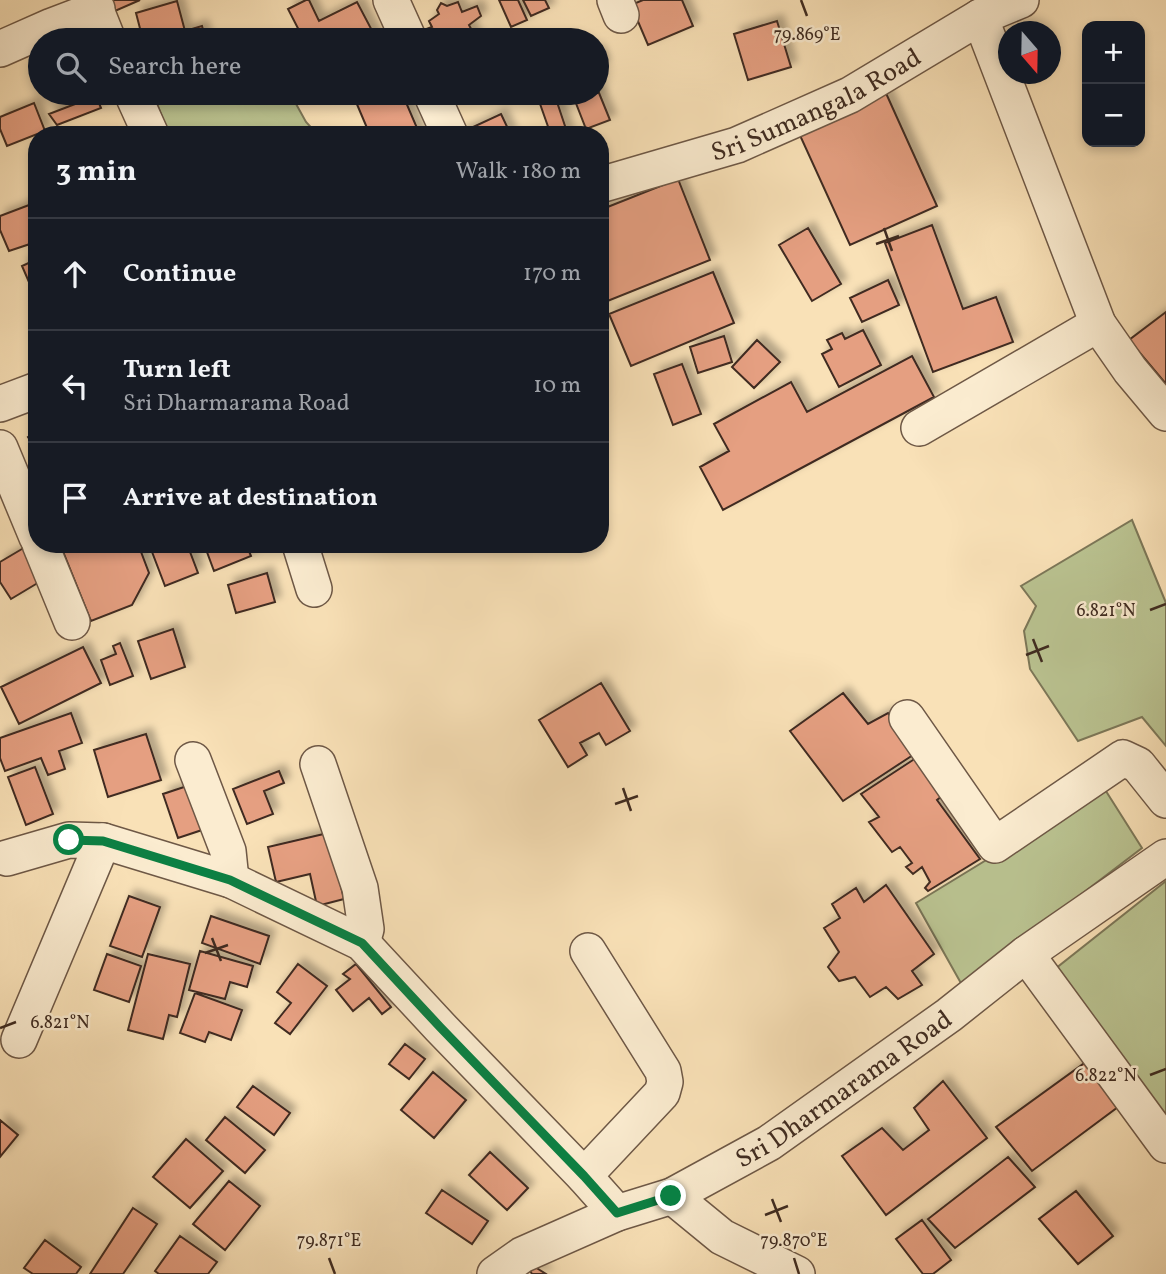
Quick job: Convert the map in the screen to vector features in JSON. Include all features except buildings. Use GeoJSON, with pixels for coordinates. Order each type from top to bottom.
{"type":"FeatureCollection","features":[{"type":"Feature","properties":{"kind":"street"},"geometry":{"type":"LineString","coordinates":[[391,0],[404,28]]}},
{"type":"Feature","properties":{"kind":"street","name":"Sri Sumangala Road"},"geometry":{"type":"LineString","coordinates":[[609,182],[737,145],[849,95],[980,17],[1021,0]]}},
{"type":"Feature","properties":{"kind":"street"},"geometry":{"type":"LineString","coordinates":[[47,28],[99,17]]}},
{"type":"Feature","properties":{"kind":"street"},"geometry":{"type":"LineString","coordinates":[[980,17],[1098,324],[1130,370],[1166,413]]}},
{"type":"Feature","properties":{"kind":"street"},"geometry":{"type":"LineString","coordinates":[[0,49],[28,37]]}},
{"type":"Feature","properties":{"kind":"street"},"geometry":{"type":"LineString","coordinates":[[137,105],[147,126]]}},
{"type":"Feature","properties":{"kind":"street"},"geometry":{"type":"LineString","coordinates":[[436,105],[446,126]]}},
{"type":"Feature","properties":{"kind":"street"},"geometry":{"type":"LineString","coordinates":[[919,428],[1098,324]]}},
{"type":"Feature","properties":{"kind":"street"},"geometry":{"type":"LineString","coordinates":[[0,404],[28,393]]}},
{"type":"Feature","properties":{"kind":"street"},"geometry":{"type":"LineString","coordinates":[[0,448],[28,515]]}},
{"type":"Feature","properties":{"kind":"street"},"geometry":{"type":"LineString","coordinates":[[44,553],[72,622]]}},
{"type":"Feature","properties":{"kind":"street"},"geometry":{"type":"LineString","coordinates":[[303,553],[314,589]]}},
{"type":"Feature","properties":{"kind":"street"},"geometry":{"type":"LineString","coordinates":[[907,718],[995,845],[1124,758],[1138,765],[1166,800]]}},
{"type":"Feature","properties":{"kind":"street"},"geometry":{"type":"LineString","coordinates":[[193,760],[228,851],[230,880]]}},
{"type":"Feature","properties":{"kind":"street"},"geometry":{"type":"LineString","coordinates":[[318,764],[360,888],[366,929],[362,943]]}},
{"type":"Feature","properties":{"kind":"street"},"geometry":{"type":"LineString","coordinates":[[7,858],[69,840],[103,841],[230,880],[362,943],[617,1213]]}},
{"type":"Feature","properties":{"kind":"street"},"geometry":{"type":"LineString","coordinates":[[19,1040],[103,841]]}},
{"type":"Feature","properties":{"kind":"street","name":"Sri Dharmarama Road"},"geometry":{"type":"LineString","coordinates":[[495,1274],[522,1255],[617,1213],[671,1196],[769,1143],[949,1015],[1026,954],[1166,857]]}},
{"type":"Feature","properties":{"kind":"street"},"geometry":{"type":"LineString","coordinates":[[584,1176],[662,1093],[665,1082],[663,1071],[588,951]]}},
{"type":"Feature","properties":{"kind":"street"},"geometry":{"type":"LineString","coordinates":[[1026,954],[1166,1145]]}},
{"type":"Feature","properties":{"kind":"street"},"geometry":{"type":"LineString","coordinates":[[671,1196],[722,1237],[797,1274]]}},
{"type":"Feature","properties":{"kind":"green space"},"geometry":{"type":"Polygon","coordinates":[[[158,105],[297,105],[310,126],[166,126],[158,105]]]}},
{"type":"Feature","properties":{"kind":"green space"},"geometry":{"type":"Polygon","coordinates":[[[1132,520],[1166,603],[1166,746],[1142,717],[1078,741],[1030,669],[1024,631],[1036,606],[1021,586],[1132,520]]]}},
{"type":"Feature","properties":{"kind":"green space"},"geometry":{"type":"Polygon","coordinates":[[[1104,788],[1142,848],[962,985],[916,903],[1104,788]]]}},
{"type":"Feature","properties":{"kind":"green space"},"geometry":{"type":"Polygon","coordinates":[[[1166,881],[1166,1116],[1050,973],[1166,881]]]}},
{"type":"Feature","properties":{"kind":"route"},"geometry":{"type":"LineString","coordinates":[[69,840],[103,841],[230,880],[362,943],[617,1213],[671,1196]]}}]}
